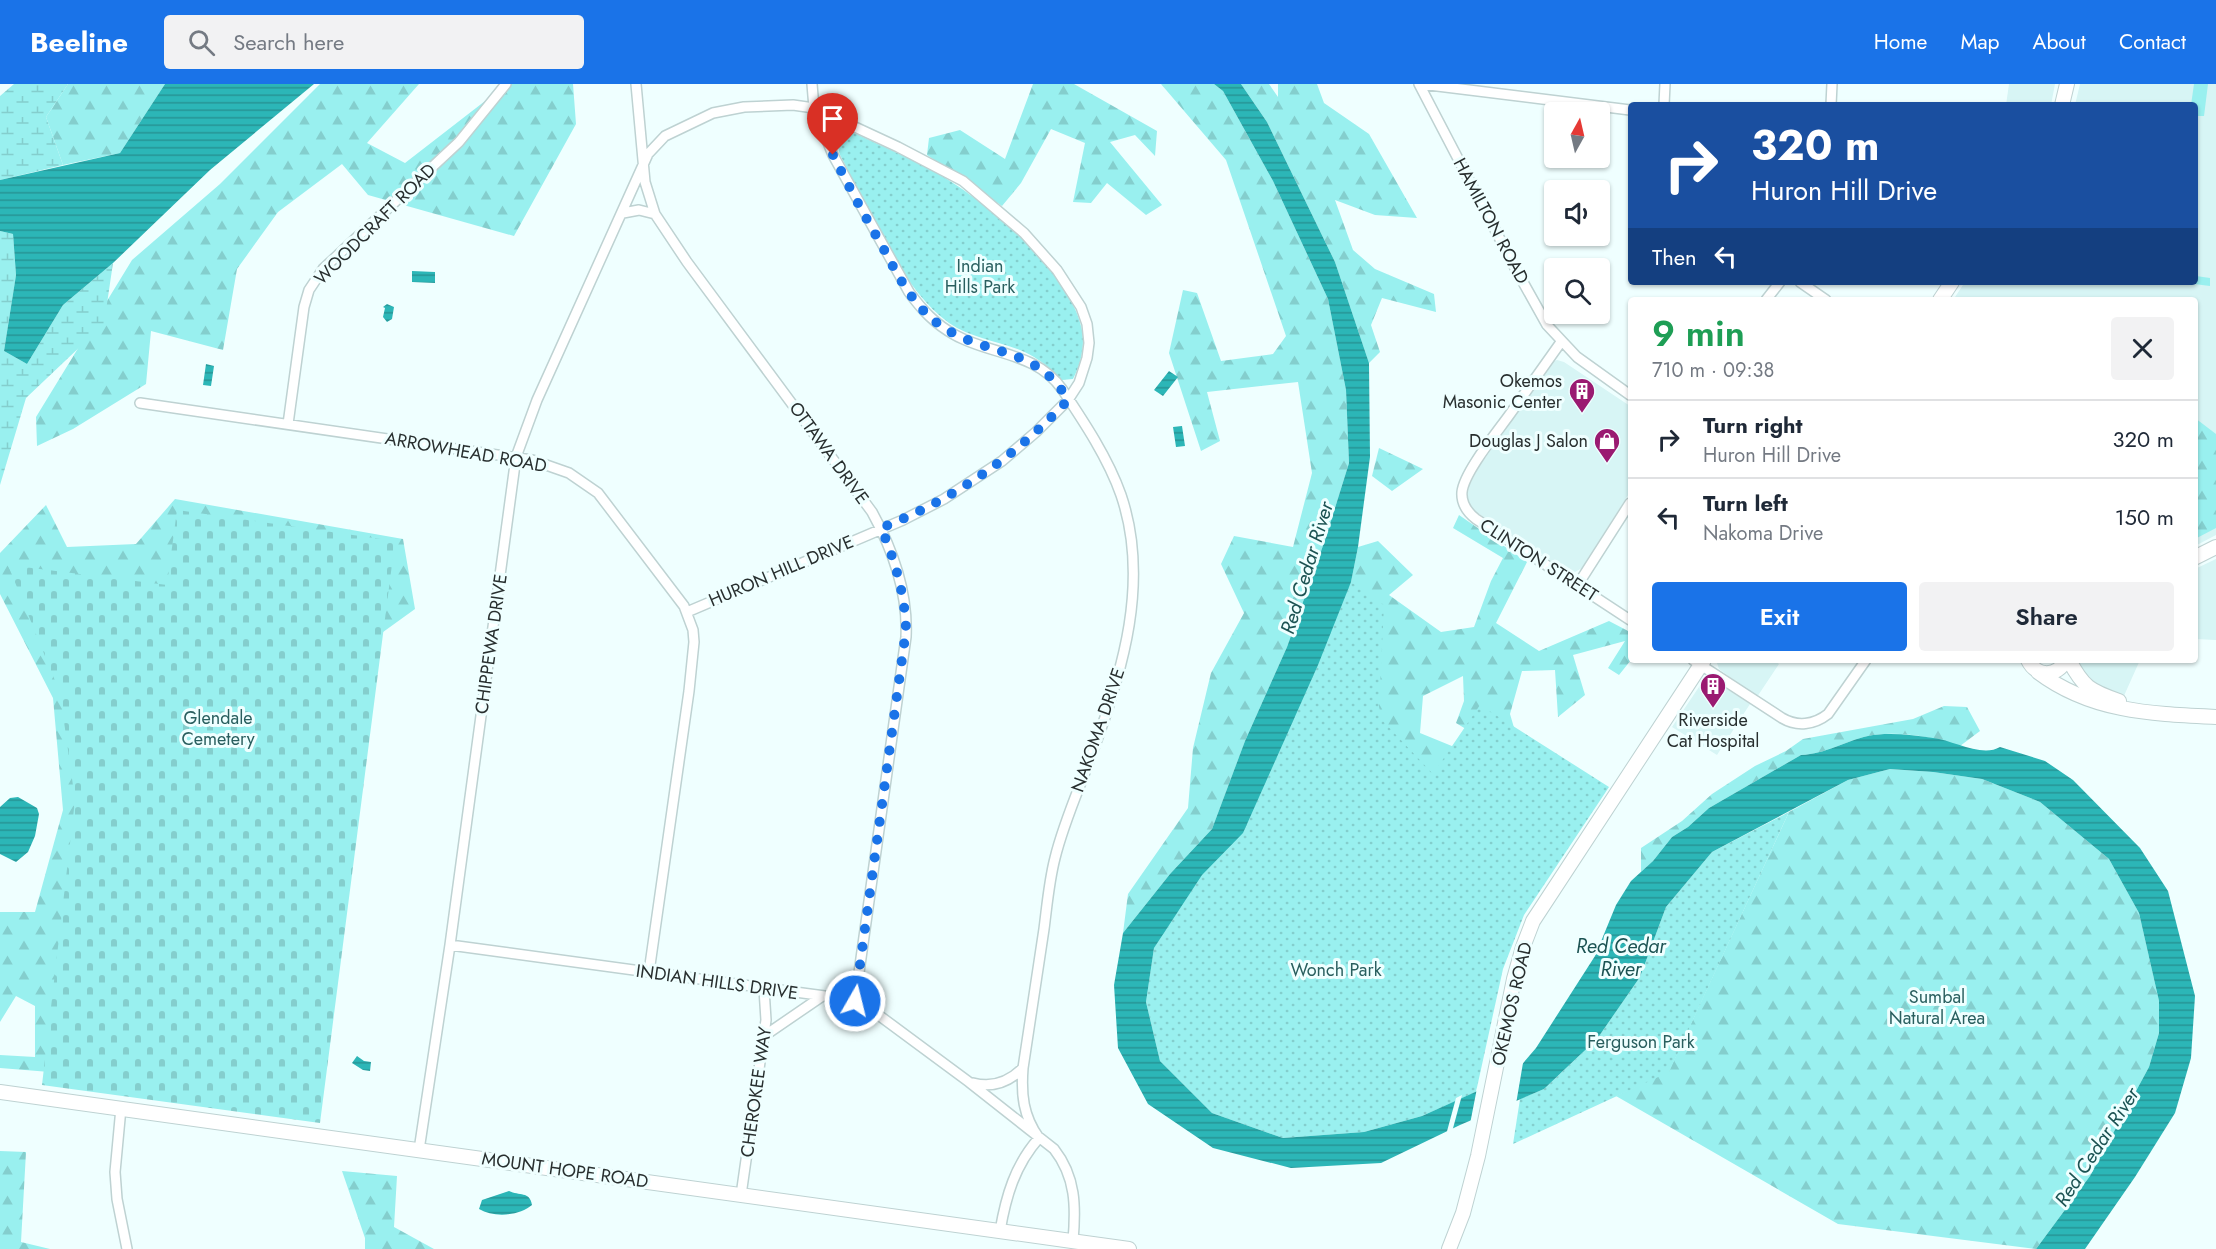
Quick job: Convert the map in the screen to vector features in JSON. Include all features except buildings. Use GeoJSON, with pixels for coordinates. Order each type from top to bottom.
{"type":"FeatureCollection","features":[{"type":"Feature","properties":{"kind":"street","name":"WOODCRAFT ROAD"},"geometry":{"type":"LineString","coordinates":[[288,424],[304,307],[313,282],[323,269],[459,142],[506,84]]}},
{"type":"Feature","properties":{"kind":"street","name":"OTTAWA DRIVE"},"geometry":{"type":"LineString","coordinates":[[636,84],[647,191],[655,213],[687,262],[860,494],[881,528],[899,579],[905,608],[906,630],[855,1001]]}},
{"type":"Feature","properties":{"kind":"street","name":"NAKOMA DRIVE"},"geometry":{"type":"LineString","coordinates":[[812,84],[814,108],[825,137],[853,195],[898,276],[925,313],[956,336],[1034,363],[1056,382],[1102,453],[1121,495],[1130,529],[1134,584],[1119,677],[1054,859],[1023,1068],[1023,1101],[1030,1123],[1039,1138]]}},
{"type":"Feature","properties":{"kind":"street"},"geometry":{"type":"LineString","coordinates":[[1420,84],[1628,110]]}},
{"type":"Feature","properties":{"kind":"street","name":"HAMILTON ROAD"},"geometry":{"type":"LineString","coordinates":[[1420,84],[1534,303],[1561,342],[1577,357],[1628,394]]}},
{"type":"Feature","properties":{"kind":"street"},"geometry":{"type":"LineString","coordinates":[[1664,102],[1665,84]]}},
{"type":"Feature","properties":{"kind":"street"},"geometry":{"type":"LineString","coordinates":[[1832,84],[1832,102]]}},
{"type":"Feature","properties":{"kind":"street"},"geometry":{"type":"LineString","coordinates":[[2063,102],[2067,84]]}},
{"type":"Feature","properties":{"kind":"street","name":"HURON HILL DRIVE"},"geometry":{"type":"LineString","coordinates":[[644,162],[654,146],[665,136],[720,110],[735,107],[794,105],[814,108],[908,152],[963,182],[990,203],[1041,251],[1071,291],[1081,307],[1087,324],[1089,343],[1079,383],[1068,400],[1036,432],[984,475],[924,510],[687,612]]}},
{"type":"Feature","properties":{"kind":"street","name":"CHIPPEWA DRIVE"},"geometry":{"type":"LineString","coordinates":[[419,1150],[450,945],[516,457],[537,400],[644,162]]}},
{"type":"Feature","properties":{"kind":"street"},"geometry":{"type":"LineString","coordinates":[[623,213],[639,210],[655,213]]}},
{"type":"Feature","properties":{"kind":"street"},"geometry":{"type":"LineString","coordinates":[[1804,285],[1822,297]]}},
{"type":"Feature","properties":{"kind":"street","name":"CLINTON STREET"},"geometry":{"type":"LineString","coordinates":[[1561,342],[1490,442],[1462,489],[1464,506],[1476,519],[1628,619]]}},
{"type":"Feature","properties":{"kind":"street","name":"ARROWHEAD ROAD"},"geometry":{"type":"LineString","coordinates":[[140,402],[516,457],[559,468],[598,493],[687,612],[693,630],[694,642],[650,972]]}},
{"type":"Feature","properties":{"kind":"street"},"geometry":{"type":"LineString","coordinates":[[1577,586],[1628,505]]}},
{"type":"Feature","properties":{"kind":"street"},"geometry":{"type":"LineString","coordinates":[[2198,556],[2216,547]]}},
{"type":"Feature","properties":{"kind":"street","name":"OKEMOS ROAD"},"geometry":{"type":"LineString","coordinates":[[1449,1249],[1474,1174],[1517,968],[1533,921],[1698,663]]}},
{"type":"Feature","properties":{"kind":"street"},"geometry":{"type":"LineString","coordinates":[[1700,663],[1786,721],[1798,724],[1820,720],[1831,710],[1864,663]]}},
{"type":"Feature","properties":{"kind":"street"},"geometry":{"type":"LineString","coordinates":[[2030,663],[2032,668],[2066,690],[2095,702],[2124,710],[2216,717]]}},
{"type":"Feature","properties":{"kind":"street"},"geometry":{"type":"LineString","coordinates":[[2038,672],[2045,674],[2058,671],[2065,663]]}},
{"type":"Feature","properties":{"kind":"street"},"geometry":{"type":"LineString","coordinates":[[2070,663],[2082,682],[2107,696],[2143,711]]}},
{"type":"Feature","properties":{"kind":"street","name":"INDIAN HILLS DRIVE"},"geometry":{"type":"LineString","coordinates":[[450,945],[855,1001],[874,1010],[969,1082],[1059,1155],[1072,1183],[1075,1205],[1073,1241]]}},
{"type":"Feature","properties":{"kind":"street","name":"CHEROKEE WAY"},"geometry":{"type":"LineString","coordinates":[[741,1195],[767,1012],[764,989]]}},
{"type":"Feature","properties":{"kind":"street"},"geometry":{"type":"LineString","coordinates":[[764,1036],[821,997]]}},
{"type":"Feature","properties":{"kind":"street"},"geometry":{"type":"LineString","coordinates":[[969,1082],[985,1085],[1001,1082],[1013,1077],[1023,1068]]}},
{"type":"Feature","properties":{"kind":"street","name":"MOUNT HOPE ROAD"},"geometry":{"type":"LineString","coordinates":[[0,1092],[1129,1249]]}},
{"type":"Feature","properties":{"kind":"street"},"geometry":{"type":"LineString","coordinates":[[121,1108],[115,1172],[117,1199],[127,1249]]}},
{"type":"Feature","properties":{"kind":"street"},"geometry":{"type":"LineString","coordinates":[[1000,1231],[1015,1173],[1024,1156],[1039,1138]]}},
{"type":"Feature","properties":{"kind":"shaded area"},"geometry":{"type":"Polygon","coordinates":[[[2009,84],[2055,84],[2052,102],[2006,102],[2009,84]]]}},
{"type":"Feature","properties":{"kind":"shaded area"},"geometry":{"type":"Polygon","coordinates":[[[2080,84],[2216,84],[2216,535],[2198,544],[2198,297],[1955,297],[1963,285],[2198,285],[2198,102],[2076,102],[2080,84]]]}},
{"type":"Feature","properties":{"kind":"shaded area"},"geometry":{"type":"Polygon","coordinates":[[[1557,360],[1564,362],[1628,405],[1628,495],[1582,568],[1575,572],[1569,572],[1473,510],[1467,499],[1469,486],[1479,467],[1552,362],[1557,360]]]}},
{"type":"Feature","properties":{"kind":"shaded area"},"geometry":{"type":"Polygon","coordinates":[[[2216,559],[2216,640],[2198,639],[2198,568],[2216,559]]]}},
{"type":"Feature","properties":{"kind":"shaded area"},"geometry":{"type":"Polygon","coordinates":[[[1717,663],[1779,664],[1757,697],[1719,669],[1717,663]]]}},
{"type":"Feature","properties":{"kind":"shaded area"},"geometry":{"type":"Polygon","coordinates":[[[2077,663],[2139,663],[2123,698],[2090,683],[2077,663]]]}},
{"type":"Feature","properties":{"kind":"shaded area"},"geometry":{"type":"Polygon","coordinates":[[[1706,680],[1716,682],[1750,704],[1717,755],[1672,727],[1706,680]]]}},
{"type":"Feature","properties":{"kind":"green space"},"geometry":{"type":"Polygon","coordinates":[[[14,84],[68,84],[46,117],[63,165],[0,180],[0,96],[14,84]]]}},
{"type":"Feature","properties":{"kind":"green space"},"geometry":{"type":"Polygon","coordinates":[[[68,84],[165,84],[120,153],[63,165],[46,117],[68,84]]]}},
{"type":"Feature","properties":{"kind":"green space"},"geometry":{"type":"Polygon","coordinates":[[[320,84],[419,84],[367,143],[405,163],[507,84],[573,84],[576,124],[514,236],[368,195],[342,164],[278,212],[237,269],[223,350],[151,331],[146,384],[73,429],[37,446],[36,417],[132,260],[220,184],[320,84]]]}},
{"type":"Feature","properties":{"kind":"green space"},"geometry":{"type":"Polygon","coordinates":[[[1033,84],[1074,84],[1157,131],[1155,156],[1135,135],[1110,142],[1162,205],[1146,215],[1107,183],[1091,203],[1073,202],[1085,143],[1051,129],[1021,183],[1002,206],[927,155],[929,138],[960,130],[1005,159],[1033,84]]]}},
{"type":"Feature","properties":{"kind":"green space"},"geometry":{"type":"Polygon","coordinates":[[[1161,84],[1214,84],[1223,91],[1273,181],[1328,299],[1346,390],[1349,463],[1325,540],[1287,647],[1245,741],[1212,829],[1170,874],[1123,933],[1128,894],[1188,808],[1193,748],[1211,673],[1244,613],[1221,564],[1234,536],[1293,547],[1312,473],[1298,382],[1207,392],[1220,441],[1201,451],[1169,353],[1183,290],[1197,293],[1221,361],[1273,354],[1286,336],[1226,160],[1161,84]]]}},
{"type":"Feature","properties":{"kind":"green space"},"geometry":{"type":"Polygon","coordinates":[[[1241,84],[1269,84],[1278,97],[1278,84],[1317,84],[1324,103],[1369,134],[1417,218],[1375,215],[1335,200],[1353,250],[1375,269],[1434,294],[1436,312],[1382,298],[1371,325],[1380,352],[1369,363],[1335,262],[1267,122],[1241,84]]]}},
{"type":"Feature","properties":{"kind":"green space"},"geometry":{"type":"Polygon","coordinates":[[[2194,84],[2208,84],[2204,116],[2198,116],[2198,102],[2191,102],[2194,84]]]}},
{"type":"Feature","properties":{"kind":"green space","name":"Indian Hills Park"},"geometry":{"type":"Polygon","coordinates":[[[852,132],[915,161],[955,184],[1023,239],[1044,262],[1075,308],[1082,330],[1082,355],[1073,379],[1062,380],[1041,362],[1024,352],[959,329],[931,308],[900,268],[840,155],[839,139],[844,134],[852,132]]]}},
{"type":"Feature","properties":{"kind":"green space"},"geometry":{"type":"Polygon","coordinates":[[[0,231],[13,234],[16,275],[4,351],[27,364],[63,305],[113,263],[104,324],[26,398],[0,485],[0,231]]]}},
{"type":"Feature","properties":{"kind":"green space"},"geometry":{"type":"Polygon","coordinates":[[[2198,276],[2210,278],[2210,286],[2198,284],[2198,276]]]}},
{"type":"Feature","properties":{"kind":"green space"},"geometry":{"type":"Polygon","coordinates":[[[2198,420],[2216,434],[2216,528],[2198,537],[2198,420]]]}},
{"type":"Feature","properties":{"kind":"green space"},"geometry":{"type":"Polygon","coordinates":[[[1379,448],[1423,469],[1392,491],[1372,476],[1379,448]]]}},
{"type":"Feature","properties":{"kind":"green space","name":"Glendale Cemetery"},"geometry":{"type":"Polygon","coordinates":[[[175,499],[403,539],[415,609],[372,640],[87,1075],[0,1068],[0,1055],[35,1057],[35,1006],[16,996],[0,1022],[0,912],[35,912],[63,810],[53,698],[0,594],[0,553],[46,505],[67,547],[136,544],[175,499]]]}},
{"type":"Feature","properties":{"kind":"green space","name":"Glendale Cemetery"},"geometry":{"type":"Polygon","coordinates":[[[177,510],[395,541],[320,1123],[42,1085],[75,800],[60,693],[8,565],[167,585],[177,510]]]}},
{"type":"Feature","properties":{"kind":"green space"},"geometry":{"type":"Polygon","coordinates":[[[1459,515],[1527,562],[1496,623],[1539,651],[1609,621],[1628,631],[1629,663],[1619,675],[1608,668],[1625,641],[1573,655],[1585,695],[1558,717],[1555,670],[1522,671],[1510,714],[1525,765],[1456,723],[1464,701],[1463,676],[1423,696],[1420,733],[1518,773],[1154,948],[1351,582],[1358,547],[1378,541],[1413,575],[1389,595],[1441,632],[1474,627],[1491,581],[1503,558],[1453,528],[1459,515]]]}},
{"type":"Feature","properties":{"kind":"green space","name":"Wonch Park"},"geometry":{"type":"Polygon","coordinates":[[[1351,582],[1384,605],[1379,707],[1383,721],[1433,774],[1480,705],[1609,787],[1524,915],[1503,969],[1476,1092],[1422,1116],[1364,1132],[1283,1138],[1212,1113],[1160,1061],[1146,1002],[1154,948],[1202,875],[1243,833],[1318,665],[1351,582]]]}},
{"type":"Feature","properties":{"kind":"green space"},"geometry":{"type":"Polygon","coordinates":[[[1944,706],[1967,707],[1980,731],[1960,746],[1915,735],[1879,734],[1801,755],[1709,808],[1688,827],[1672,837],[1641,872],[1641,848],[1682,821],[1712,794],[1803,739],[1913,719],[1944,706]]]}},
{"type":"Feature","properties":{"kind":"green space","name":"Sumbal Natural Area"},"geometry":{"type":"Polygon","coordinates":[[[1890,769],[1982,779],[2040,802],[2109,859],[2139,913],[2159,1001],[2159,1033],[2149,1067],[2090,1176],[2036,1249],[1838,1224],[1616,1096],[1669,1071],[1789,812],[1848,780],[1890,769]]]}},
{"type":"Feature","properties":{"kind":"green space","name":"Ferguson Park"},"geometry":{"type":"Polygon","coordinates":[[[1789,812],[1669,1072],[1513,1144],[1520,1099],[1544,1089],[1597,1039],[1640,977],[1666,907],[1712,852],[1789,812]]]}},
{"type":"Feature","properties":{"kind":"green space"},"geometry":{"type":"Polygon","coordinates":[[[0,1151],[26,1152],[21,1242],[50,1249],[0,1249],[0,1151]]]}},
{"type":"Feature","properties":{"kind":"green space"},"geometry":{"type":"Polygon","coordinates":[[[342,1171],[397,1176],[394,1227],[434,1249],[365,1249],[365,1238],[342,1171]]]}},
{"type":"Feature","properties":{"kind":"water"},"geometry":{"type":"Polygon","coordinates":[[[165,84],[314,84],[210,170],[113,263],[63,305],[27,364],[4,351],[16,275],[13,234],[0,231],[0,180],[120,153],[165,84]]]}},
{"type":"Feature","properties":{"kind":"water","name":"Red Cedar River"},"geometry":{"type":"Polygon","coordinates":[[[1214,84],[1241,84],[1267,122],[1335,262],[1369,363],[1370,457],[1351,582],[1318,665],[1243,833],[1202,875],[1154,948],[1146,1002],[1160,1061],[1212,1113],[1283,1138],[1364,1132],[1422,1116],[1513,1075],[1536,1048],[1595,956],[1616,905],[1631,881],[1653,861],[1672,837],[1688,827],[1709,808],[1801,755],[1819,752],[1868,736],[1892,734],[1941,739],[1985,751],[2000,747],[2045,761],[2073,780],[2140,848],[2168,891],[2195,996],[2191,1058],[2175,1113],[2135,1177],[2085,1249],[2036,1249],[2090,1176],[2149,1067],[2159,1033],[2159,1001],[2139,913],[2109,859],[2040,802],[1982,779],[1890,769],[1848,780],[1712,852],[1666,907],[1640,977],[1597,1039],[1544,1089],[1460,1125],[1381,1163],[1291,1168],[1213,1148],[1148,1104],[1118,1048],[1114,985],[1123,933],[1170,874],[1212,829],[1245,741],[1287,647],[1325,540],[1349,463],[1346,390],[1328,299],[1273,181],[1223,91],[1214,84]]]}},
{"type":"Feature","properties":{"kind":"water"},"geometry":{"type":"Polygon","coordinates":[[[412,271],[435,272],[435,283],[412,282],[412,271]]]}},
{"type":"Feature","properties":{"kind":"water"},"geometry":{"type":"Polygon","coordinates":[[[387,304],[394,307],[392,319],[387,322],[383,317],[385,308],[383,307],[387,304]]]}},
{"type":"Feature","properties":{"kind":"water"},"geometry":{"type":"Polygon","coordinates":[[[206,364],[214,366],[211,386],[203,385],[206,364]]]}},
{"type":"Feature","properties":{"kind":"water"},"geometry":{"type":"Polygon","coordinates":[[[1169,371],[1178,377],[1163,396],[1154,390],[1169,371]]]}},
{"type":"Feature","properties":{"kind":"water"},"geometry":{"type":"Polygon","coordinates":[[[1182,426],[1185,446],[1176,447],[1173,427],[1182,426]]]}},
{"type":"Feature","properties":{"kind":"water"},"geometry":{"type":"Polygon","coordinates":[[[18,797],[37,808],[39,814],[35,836],[28,852],[16,862],[0,854],[0,807],[10,798],[18,797]]]}},
{"type":"Feature","properties":{"kind":"water"},"geometry":{"type":"Polygon","coordinates":[[[357,1056],[364,1061],[371,1062],[370,1071],[363,1070],[352,1063],[357,1056]]]}},
{"type":"Feature","properties":{"kind":"water"},"geometry":{"type":"Polygon","coordinates":[[[509,1191],[526,1196],[532,1205],[520,1212],[499,1215],[479,1209],[482,1200],[509,1191]]]}},
{"type":"Feature","properties":{"kind":"pier"},"geometry":{"type":"Polygon","coordinates":[[[1524,1057],[1516,1104],[1470,1124],[1477,1088],[1512,1072],[1524,1057]]]}},
{"type":"Feature","properties":{"kind":"pier"},"geometry":{"type":"Polygon","coordinates":[[[1462,1095],[1452,1132],[1446,1135],[1456,1098],[1462,1095]]]}},
{"type":"Feature","properties":{"kind":"place","name":"Okemos Masonic Center"},"geometry":{"type":"Point","coordinates":[1582,414]}},
{"type":"Feature","properties":{"kind":"place","name":"Douglas J Salon"},"geometry":{"type":"Point","coordinates":[1607,464]}},
{"type":"Feature","properties":{"kind":"place","name":"Riverside Cat Hospital"},"geometry":{"type":"Point","coordinates":[1713,709]}},
{"type":"Feature","properties":{"kind":"route"},"geometry":{"type":"LineString","coordinates":[[833,155],[898,276],[925,313],[956,336],[1034,363],[1049,374],[1063,390],[1068,400],[1020,447],[984,475],[924,510],[881,528],[899,579],[905,608],[906,637],[855,1001]]}}]}
